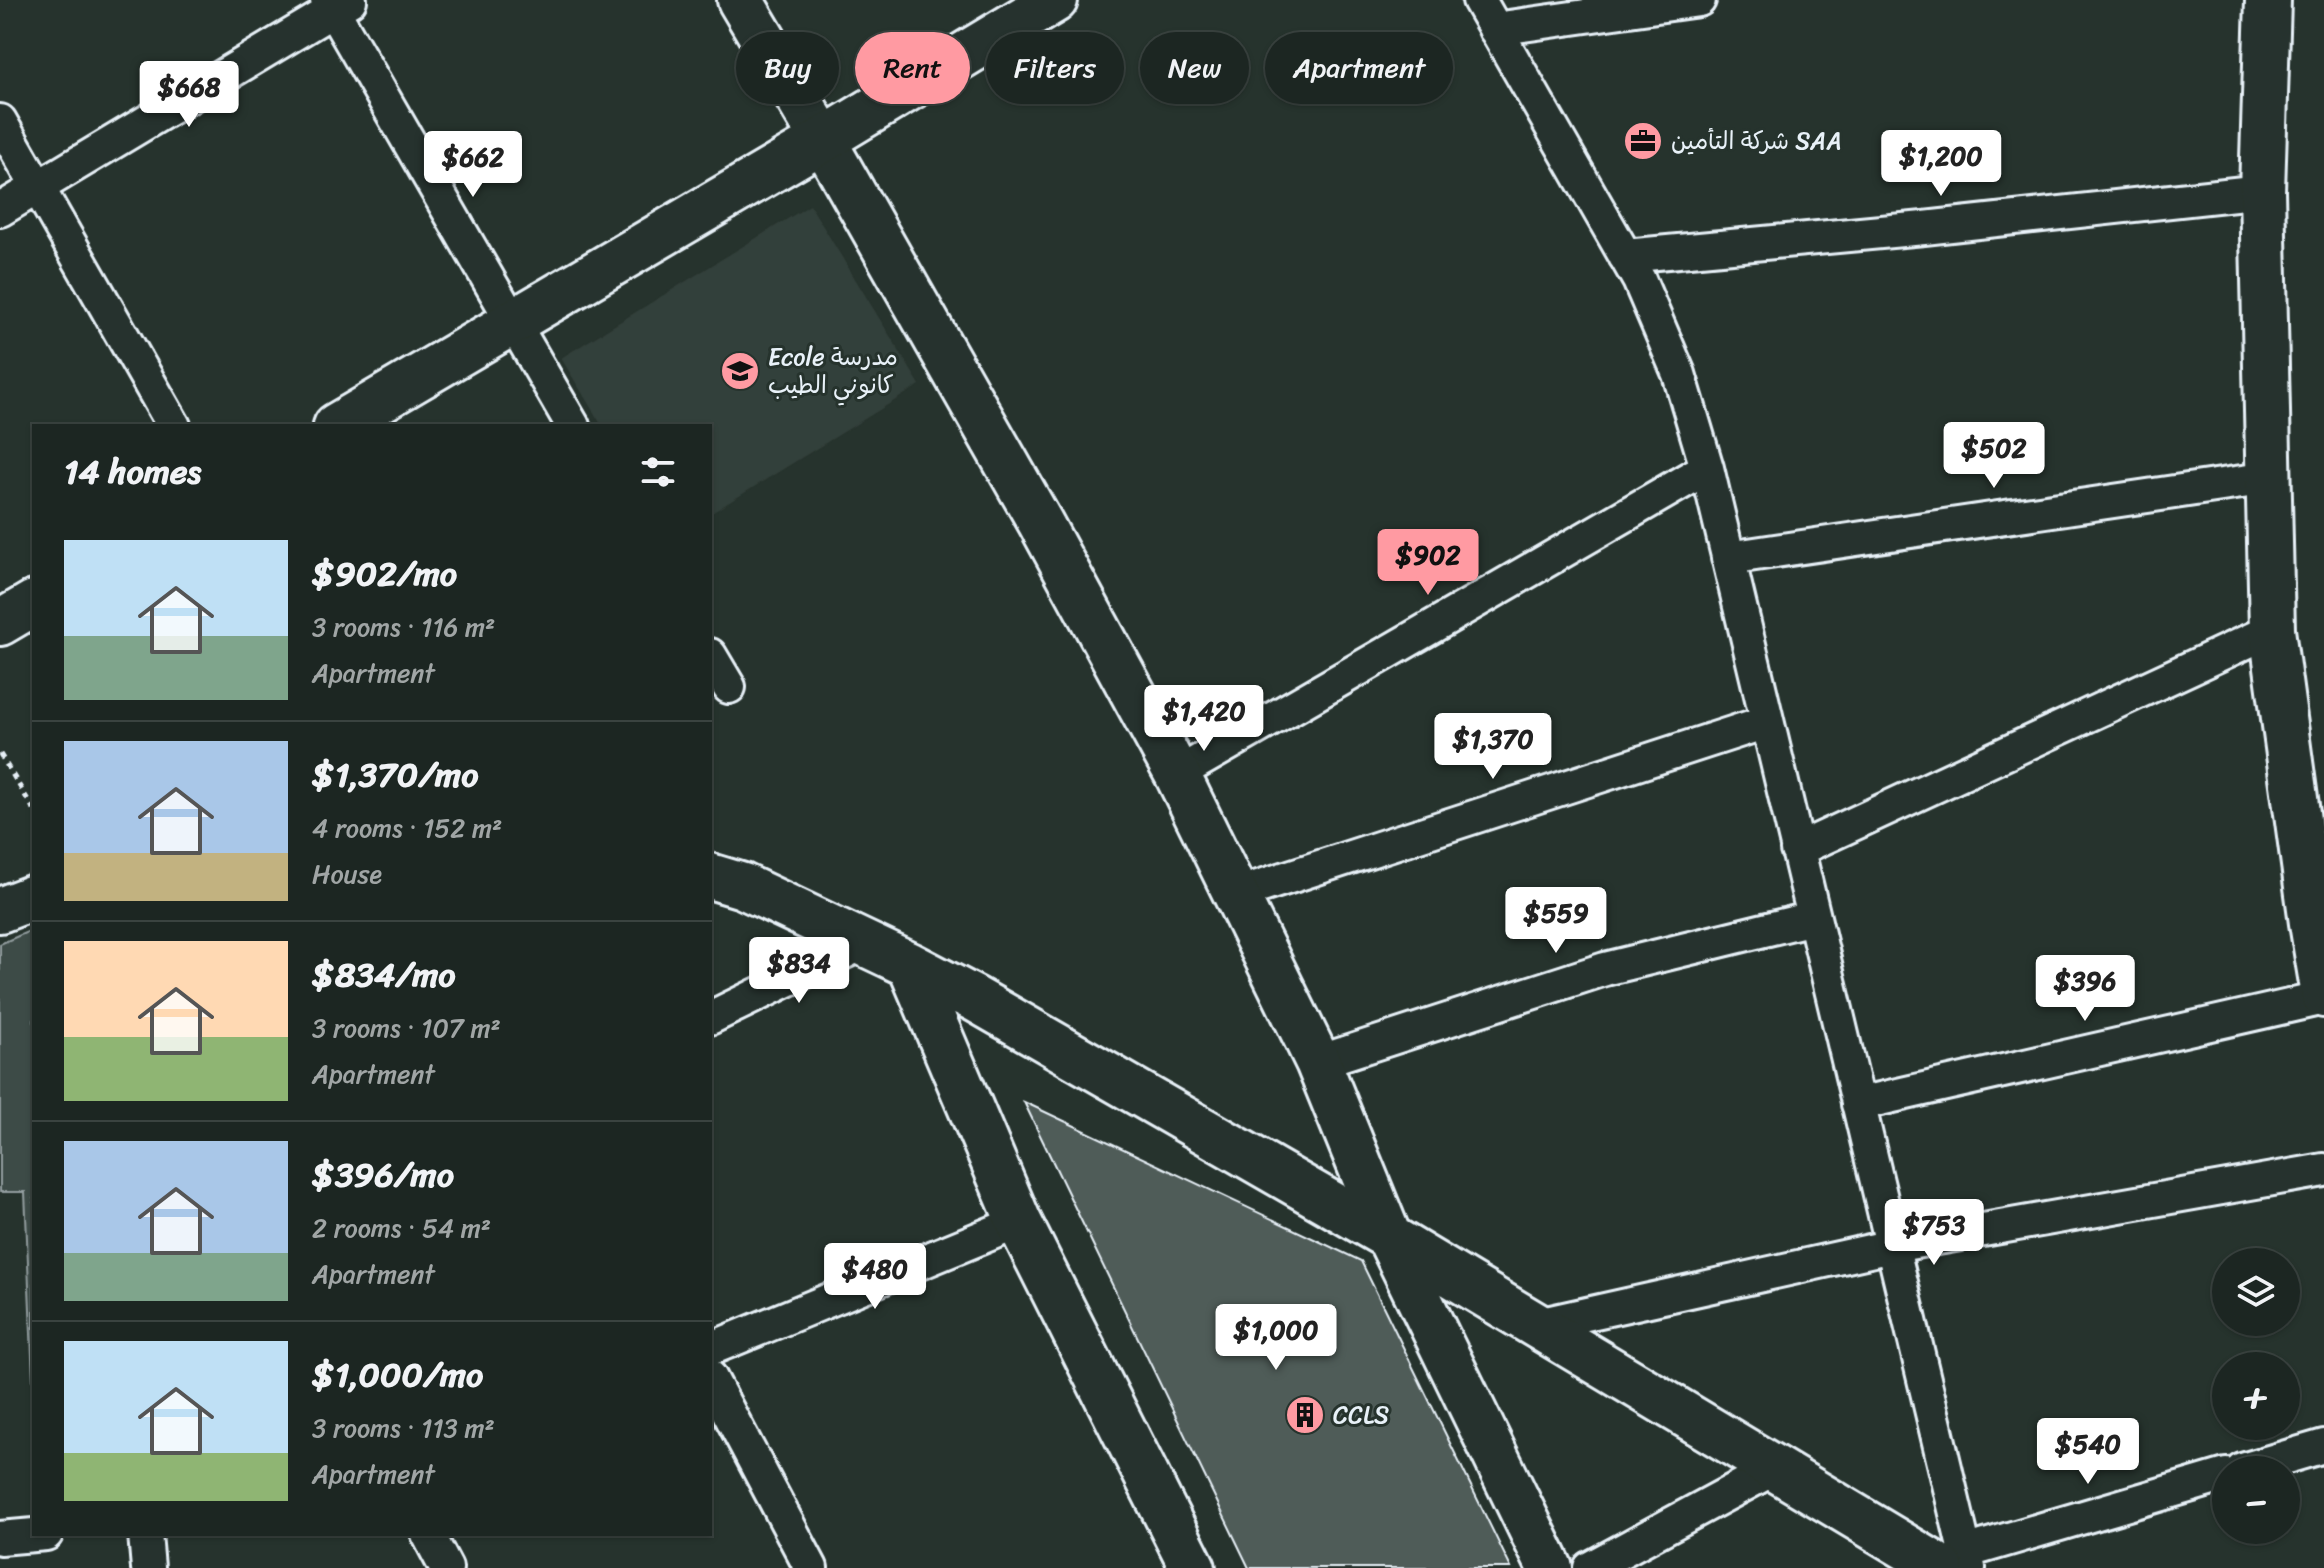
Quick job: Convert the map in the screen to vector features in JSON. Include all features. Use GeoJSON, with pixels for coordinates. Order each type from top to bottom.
{"type":"FeatureCollection","features":[{"type":"Feature","properties":{"kind":"street"},"geometry":{"type":"LineString","coordinates":[[740,0],[1040,522],[1177,774],[1318,1062],[1389,1237],[1550,1568]]}},
{"type":"Feature","properties":{"kind":"street"},"geometry":{"type":"LineString","coordinates":[[339,424],[1055,0]]}},
{"type":"Feature","properties":{"kind":"street"},"geometry":{"type":"LineString","coordinates":[[1479,0],[1639,280],[1679,374],[1707,468],[1892,1246],[1958,1563]]}},
{"type":"Feature","properties":{"kind":"street"},"geometry":{"type":"LineString","coordinates":[[1495,29],[1699,0]]}},
{"type":"Feature","properties":{"kind":"street"},"geometry":{"type":"LineString","coordinates":[[1858,1104],[2324,996],[2272,630],[2262,191],[2268,0]]}},
{"type":"Feature","properties":{"kind":"street"},"geometry":{"type":"LineString","coordinates":[[0,210],[336,3],[512,323],[572,424]]}},
{"type":"Feature","properties":{"kind":"street"},"geometry":{"type":"LineString","coordinates":[[0,121],[173,424]]}},
{"type":"Feature","properties":{"kind":"street"},"geometry":{"type":"LineString","coordinates":[[1625,256],[1908,230],[2262,191]]}},
{"type":"Feature","properties":{"kind":"street"},"geometry":{"type":"LineString","coordinates":[[1177,774],[1707,468]]}},
{"type":"Feature","properties":{"kind":"street"},"geometry":{"type":"LineString","coordinates":[[1728,558],[2269,478]]}},
{"type":"Feature","properties":{"kind":"street"},"geometry":{"type":"LineString","coordinates":[[0,623],[32,604]]}},
{"type":"Feature","properties":{"kind":"street"},"geometry":{"type":"LineString","coordinates":[[1797,850],[2272,630]]}},
{"type":"Feature","properties":{"kind":"street"},"geometry":{"type":"LineString","coordinates":[[712,658],[729,687]]}},
{"type":"Feature","properties":{"kind":"street"},"geometry":{"type":"LineString","coordinates":[[1237,894],[1766,722]]}},
{"type":"Feature","properties":{"kind":"street"},"geometry":{"type":"LineString","coordinates":[[712,877],[743,886],[910,965],[989,1007],[1389,1237],[1775,1468],[1958,1563],[2212,1480]]}},
{"type":"Feature","properties":{"kind":"street"},"geometry":{"type":"LineString","coordinates":[[0,910],[32,898]]}},
{"type":"Feature","properties":{"kind":"street"},"geometry":{"type":"LineString","coordinates":[[1318,1062],[1605,969],[1813,918]]}},
{"type":"Feature","properties":{"kind":"street"},"geometry":{"type":"LineString","coordinates":[[712,1017],[863,943]]}},
{"type":"Feature","properties":{"kind":"street"},"geometry":{"type":"LineString","coordinates":[[910,965],[1019,1222],[1193,1568]]}},
{"type":"Feature","properties":{"kind":"street"},"geometry":{"type":"LineString","coordinates":[[1537,1325],[1892,1246],[2324,1170]]}},
{"type":"Feature","properties":{"kind":"street"},"geometry":{"type":"LineString","coordinates":[[712,1348],[1019,1222]]}},
{"type":"Feature","properties":{"kind":"street"},"geometry":{"type":"LineString","coordinates":[[712,1381],[811,1568]]}},
{"type":"Feature","properties":{"kind":"street"},"geometry":{"type":"LineString","coordinates":[[2290,1456],[2324,1446]]}},
{"type":"Feature","properties":{"kind":"street"},"geometry":{"type":"LineString","coordinates":[[1590,1568],[1775,1468]]}},
{"type":"Feature","properties":{"kind":"street"},"geometry":{"type":"LineString","coordinates":[[0,1538],[32,1535]]}},
{"type":"Feature","properties":{"kind":"street"},"geometry":{"type":"LineString","coordinates":[[145,1536],[148,1568]]}},
{"type":"Feature","properties":{"kind":"street"},"geometry":{"type":"LineString","coordinates":[[429,1536],[446,1568]]}},
{"type":"Feature","properties":{"kind":"path"},"geometry":{"type":"LineString","coordinates":[[0,754],[32,807]]}},
{"type":"Feature","properties":{"kind":"shaded area","name":"Ecole مدرسة كانوني الطيب"},"geometry":{"type":"Polygon","coordinates":[[[810,205],[920,385],[712,513],[712,424],[601,424],[561,358],[810,205]]]}},
{"type":"Feature","properties":{"kind":"shaded area"},"geometry":{"type":"Polygon","coordinates":[[[32,930],[32,1357],[25,1192],[0,1192],[0,944],[32,930]]]}},
{"type":"Feature","properties":{"kind":"building","name":"CCLS"},"geometry":{"type":"Polygon","coordinates":[[[1024,1102],[1361,1261],[1511,1568],[1249,1568],[1024,1102]]]}},
{"type":"Feature","properties":{"kind":"place","name":"شركة التأمين SAA"},"geometry":{"type":"Point","coordinates":[1643,141]}},
{"type":"Feature","properties":{"kind":"place","name":"Ecole مدرسة كانوني الطيب"},"geometry":{"type":"Point","coordinates":[740,371]}},
{"type":"Feature","properties":{"kind":"place","name":"CCLS"},"geometry":{"type":"Point","coordinates":[1305,1415]}}]}
